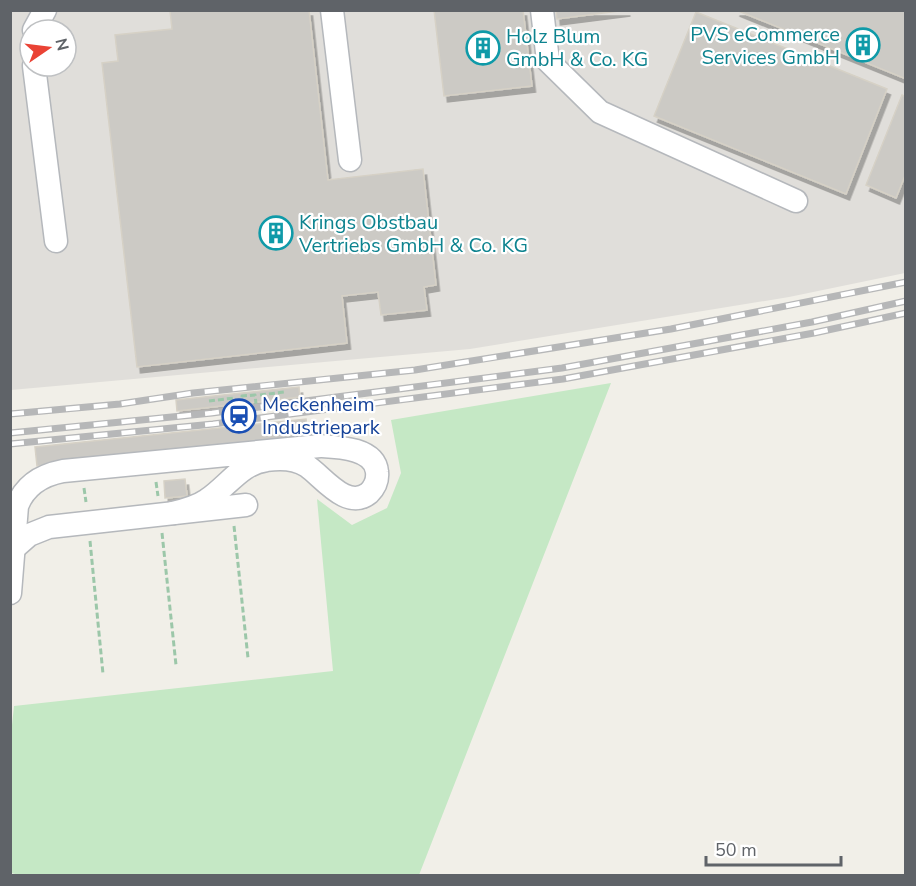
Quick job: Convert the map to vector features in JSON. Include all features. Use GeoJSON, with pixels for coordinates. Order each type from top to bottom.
{"type":"FeatureCollection","features":[{"type":"Feature","properties":{"kind":"lane"},"geometry":{"type":"LineString","coordinates":[[332,10],[350,160]]}},
{"type":"Feature","properties":{"kind":"lane"},"geometry":{"type":"LineString","coordinates":[[542,10],[548,61],[600,112],[796,201]]}},
{"type":"Feature","properties":{"kind":"lane"},"geometry":{"type":"LineString","coordinates":[[36,78],[56,241]]}},
{"type":"Feature","properties":{"kind":"lane"},"geometry":{"type":"LineString","coordinates":[[10,594],[17,506],[24,493],[36,481],[48,475],[320,446],[351,449],[364,454],[377,469],[378,476],[374,486],[363,496],[352,498],[339,491],[306,465],[293,460],[266,460],[242,469],[205,502],[166,514]]}},
{"type":"Feature","properties":{"kind":"lane"},"geometry":{"type":"LineString","coordinates":[[13,549],[29,536],[49,527],[239,505]]}},
{"type":"Feature","properties":{"kind":"path"},"geometry":{"type":"LineString","coordinates":[[260,395],[284,392]]}},
{"type":"Feature","properties":{"kind":"path"},"geometry":{"type":"LineString","coordinates":[[243,405],[242,396],[255,394],[256,404]]}},
{"type":"Feature","properties":{"kind":"path"},"geometry":{"type":"LineString","coordinates":[[209,401],[234,398]]}},
{"type":"Feature","properties":{"kind":"path"},"geometry":{"type":"LineString","coordinates":[[154,462],[166,514],[176,665]]}},
{"type":"Feature","properties":{"kind":"path"},"geometry":{"type":"LineString","coordinates":[[82,470],[103,674]]}},
{"type":"Feature","properties":{"kind":"path"},"geometry":{"type":"LineString","coordinates":[[239,505],[248,658]]}},
{"type":"Feature","properties":{"kind":"shaded area"},"geometry":{"type":"Polygon","coordinates":[[[11,11],[905,11],[905,273],[789,297],[470,349],[11,390],[11,11]]]}},
{"type":"Feature","properties":{"kind":"green space"},"geometry":{"type":"Polygon","coordinates":[[[611,383],[419,875],[24,876],[11,873],[10,744],[14,706],[333,671],[317,499],[352,525],[387,508],[401,473],[391,420],[611,383]]]}},
{"type":"Feature","properties":{"kind":"building","name":"Krings Obstbau Vertriebs GmbH & Co. KG"},"geometry":{"type":"Polygon","coordinates":[[[309,10],[328,180],[423,169],[436,285],[424,287],[427,310],[381,315],[378,292],[342,296],[347,343],[137,367],[102,63],[118,61],[115,35],[172,29],[170,11],[309,10]]]}},
{"type":"Feature","properties":{"kind":"building","name":"Holz Blum GmbH & Co. KG"},"geometry":{"type":"Polygon","coordinates":[[[434,10],[523,10],[532,86],[444,96],[434,10]]]}},
{"type":"Feature","properties":{"kind":"building","name":"Holz Blum GmbH & Co. KG"},"geometry":{"type":"Polygon","coordinates":[[[556,10],[627,10],[557,19],[556,10]]]}},
{"type":"Feature","properties":{"kind":"building","name":"PVS eCommerce Services GmbH"},"geometry":{"type":"Polygon","coordinates":[[[736,10],[906,10],[906,79],[736,10]]]}},
{"type":"Feature","properties":{"kind":"building"},"geometry":{"type":"Polygon","coordinates":[[[696,12],[887,89],[846,194],[654,116],[696,12]]]}},
{"type":"Feature","properties":{"kind":"building"},"geometry":{"type":"Polygon","coordinates":[[[902,95],[906,97],[906,173],[896,198],[866,185],[902,95]]]}},
{"type":"Feature","properties":{"kind":"building"},"geometry":{"type":"Polygon","coordinates":[[[299,387],[300,397],[177,411],[176,400],[299,387]]]}},
{"type":"Feature","properties":{"kind":"building"},"geometry":{"type":"Polygon","coordinates":[[[306,419],[308,438],[37,466],[35,447],[306,419]]]}},
{"type":"Feature","properties":{"kind":"building"},"geometry":{"type":"Polygon","coordinates":[[[185,479],[187,496],[165,498],[164,481],[185,479]]]}},
{"type":"Feature","properties":{"kind":"railway"},"geometry":{"type":"LineString","coordinates":[[10,414],[120,404],[193,393],[415,370],[671,329],[906,282]]}},
{"type":"Feature","properties":{"kind":"railway"},"geometry":{"type":"LineString","coordinates":[[10,433],[212,413],[562,368],[812,322],[906,301]]}},
{"type":"Feature","properties":{"kind":"railway"},"geometry":{"type":"LineString","coordinates":[[10,444],[213,424],[563,379],[814,333],[906,313]]}},
{"type":"Feature","properties":{"kind":"place","name":"PVS eCommerce Services GmbH"},"geometry":{"type":"Point","coordinates":[863,45]}},
{"type":"Feature","properties":{"kind":"place","name":"Holz Blum GmbH & Co. KG"},"geometry":{"type":"Point","coordinates":[483,48]}},
{"type":"Feature","properties":{"kind":"place","name":"Krings Obstbau Vertriebs GmbH & Co. KG"},"geometry":{"type":"Point","coordinates":[276,233]}},
{"type":"Feature","properties":{"kind":"place","name":"Meckenheim Industriepark"},"geometry":{"type":"Point","coordinates":[239,416]}}]}
